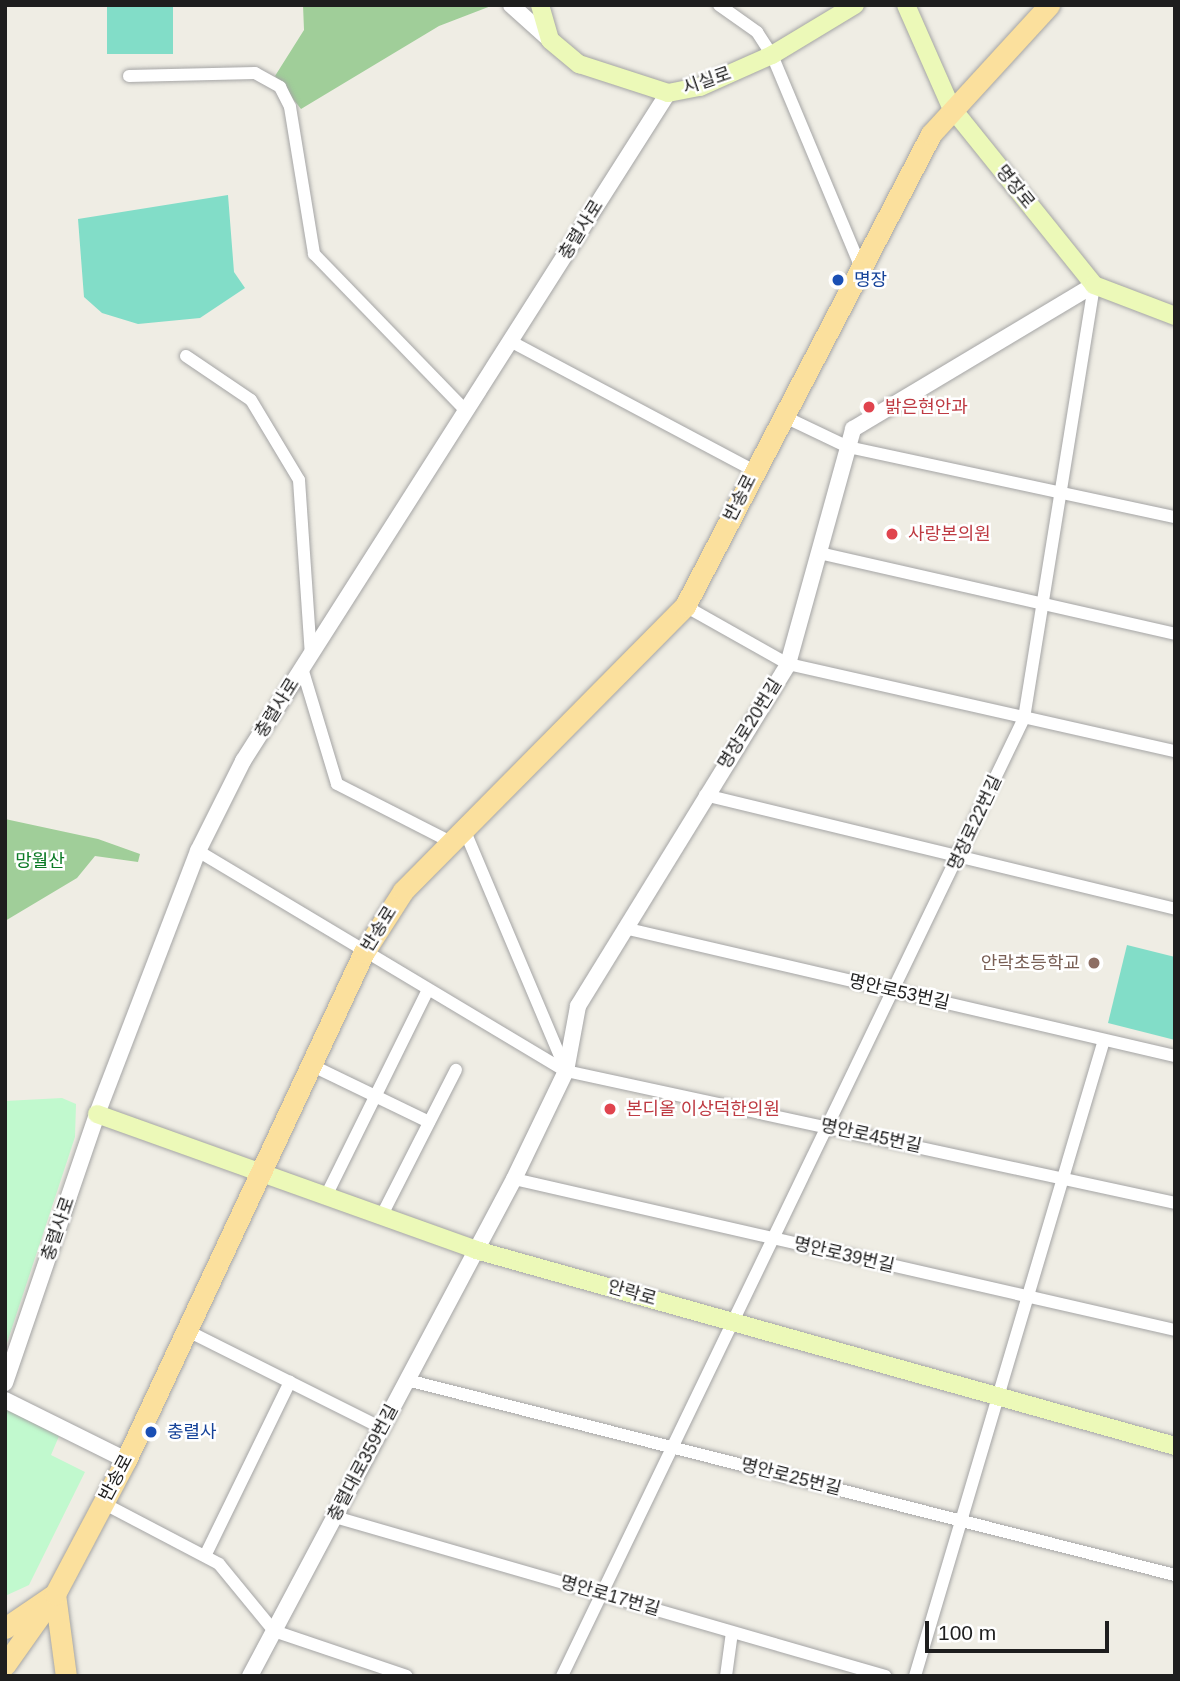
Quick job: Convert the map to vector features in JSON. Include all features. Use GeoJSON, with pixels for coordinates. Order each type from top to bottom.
{"type":"FeatureCollection","features":[{"type":"Feature","properties":{"kind":"main road"},"geometry":{"type":"LineString","coordinates":[[540,5],[550,40]]}},
{"type":"Feature","properties":{"kind":"main road","name":"명장로"},"geometry":{"type":"LineString","coordinates":[[906,5],[951,107],[1094,285]]}},
{"type":"Feature","properties":{"kind":"main road","name":"반송로"},"geometry":{"type":"LineString","coordinates":[[5,1665],[55,1594],[126,1460],[364,952],[403,891],[685,606],[861,268],[951,107],[1049,5]]}},
{"type":"Feature","properties":{"kind":"main road","name":"시실로"},"geometry":{"type":"LineString","coordinates":[[550,40],[579,64],[668,93],[700,87],[772,55],[844,8]]}},
{"type":"Feature","properties":{"kind":"main road"},"geometry":{"type":"LineString","coordinates":[[1094,285],[1175,316]]}},
{"type":"Feature","properties":{"kind":"main road","name":"안락로"},"geometry":{"type":"LineString","coordinates":[[97,1114],[262,1170],[476,1250],[1175,1446]]}},
{"type":"Feature","properties":{"kind":"main road"},"geometry":{"type":"LineString","coordinates":[[5,1628],[55,1594],[66,1676]]}},
{"type":"Feature","properties":{"kind":"street"},"geometry":{"type":"LineString","coordinates":[[511,5],[550,40]]}},
{"type":"Feature","properties":{"kind":"street"},"geometry":{"type":"LineString","coordinates":[[719,5],[757,32],[772,55],[861,268]]}},
{"type":"Feature","properties":{"kind":"street"},"geometry":{"type":"LineString","coordinates":[[129,76],[255,73],[280,87],[290,107],[314,254],[466,411]]}},
{"type":"Feature","properties":{"kind":"street","name":"충렬사로"},"geometry":{"type":"LineString","coordinates":[[5,1382],[97,1114],[198,851],[243,761],[668,93]]}},
{"type":"Feature","properties":{"kind":"street","name":"명장로20번길"},"geometry":{"type":"LineString","coordinates":[[476,1250],[566,1071],[578,1006],[705,795],[788,664],[853,429],[1094,285]]}},
{"type":"Feature","properties":{"kind":"street","name":"명장로22번길"},"geometry":{"type":"LineString","coordinates":[[562,1676],[827,1126],[896,991],[1024,718],[1094,285]]}},
{"type":"Feature","properties":{"kind":"street"},"geometry":{"type":"LineString","coordinates":[[510,341],[754,471]]}},
{"type":"Feature","properties":{"kind":"street"},"geometry":{"type":"LineString","coordinates":[[186,356],[251,400],[299,480],[307,661],[337,785],[458,835],[566,1071]]}},
{"type":"Feature","properties":{"kind":"street"},"geometry":{"type":"LineString","coordinates":[[783,416],[848,447],[1175,517]]}},
{"type":"Feature","properties":{"kind":"street"},"geometry":{"type":"LineString","coordinates":[[819,553],[1175,634]]}},
{"type":"Feature","properties":{"kind":"street"},"geometry":{"type":"LineString","coordinates":[[685,606],[788,664],[1175,751]]}},
{"type":"Feature","properties":{"kind":"street"},"geometry":{"type":"LineString","coordinates":[[705,795],[1175,909]]}},
{"type":"Feature","properties":{"kind":"street","name":"명안로45번길"},"geometry":{"type":"LineString","coordinates":[[198,851],[566,1071],[1175,1203]]}},
{"type":"Feature","properties":{"kind":"street","name":"명안로53번길"},"geometry":{"type":"LineString","coordinates":[[624,928],[1175,1056]]}},
{"type":"Feature","properties":{"kind":"street"},"geometry":{"type":"LineString","coordinates":[[327,1194],[428,989]]}},
{"type":"Feature","properties":{"kind":"street"},"geometry":{"type":"LineString","coordinates":[[915,1676],[1104,1040]]}},
{"type":"Feature","properties":{"kind":"street"},"geometry":{"type":"LineString","coordinates":[[312,1065],[429,1122]]}},
{"type":"Feature","properties":{"kind":"street"},"geometry":{"type":"LineString","coordinates":[[382,1215],[456,1070]]}},
{"type":"Feature","properties":{"kind":"street","name":"명안로39번길"},"geometry":{"type":"LineString","coordinates":[[514,1179],[1175,1330]]}},
{"type":"Feature","properties":{"kind":"street","name":"충렬대로359번길"},"geometry":{"type":"LineString","coordinates":[[250,1676],[476,1250]]}},
{"type":"Feature","properties":{"kind":"street"},"geometry":{"type":"LineString","coordinates":[[188,1331],[382,1428]]}},
{"type":"Feature","properties":{"kind":"street","name":"명안로25번길"},"geometry":{"type":"LineString","coordinates":[[407,1380],[1175,1575]]}},
{"type":"Feature","properties":{"kind":"street"},"geometry":{"type":"LineString","coordinates":[[205,1556],[290,1381]]}},
{"type":"Feature","properties":{"kind":"street"},"geometry":{"type":"LineString","coordinates":[[5,1400],[126,1460]]}},
{"type":"Feature","properties":{"kind":"street"},"geometry":{"type":"LineString","coordinates":[[103,1503],[219,1564],[274,1631],[407,1676]]}},
{"type":"Feature","properties":{"kind":"street","name":"명안로17번길"},"geometry":{"type":"LineString","coordinates":[[335,1517],[885,1676]]}},
{"type":"Feature","properties":{"kind":"street"},"geometry":{"type":"LineString","coordinates":[[726,1676],[732,1632]]}},
{"type":"Feature","properties":{"kind":"green space"},"geometry":{"type":"Polygon","coordinates":[[[303,5],[491,6],[439,26],[301,109],[275,76],[304,30],[303,5]]]}},
{"type":"Feature","properties":{"kind":"green space","name":"망월산"},"geometry":{"type":"Polygon","coordinates":[[[5,819],[98,839],[140,854],[138,862],[95,856],[77,878],[5,921],[5,819]]]}},
{"type":"Feature","properties":{"kind":"green space"},"geometry":{"type":"Polygon","coordinates":[[[62,1098],[76,1104],[75,1137],[5,1349],[5,1101],[62,1098]]]}},
{"type":"Feature","properties":{"kind":"green space"},"geometry":{"type":"Polygon","coordinates":[[[5,1409],[59,1436],[51,1455],[85,1472],[29,1585],[5,1596],[5,1409]]]}},
{"type":"Feature","properties":{"kind":"shaded area"},"geometry":{"type":"Polygon","coordinates":[[[107,5],[173,5],[173,54],[107,54],[107,5]]]}},
{"type":"Feature","properties":{"kind":"shaded area"},"geometry":{"type":"Polygon","coordinates":[[[228,195],[234,272],[245,288],[200,318],[138,324],[102,313],[84,297],[78,219],[228,195]]]}},
{"type":"Feature","properties":{"kind":"shaded area"},"geometry":{"type":"Polygon","coordinates":[[[1127,945],[1175,957],[1175,1040],[1108,1023],[1127,945]]]}},
{"type":"Feature","properties":{"kind":"place","name":"명장"},"geometry":{"type":"Point","coordinates":[838,280]}},
{"type":"Feature","properties":{"kind":"place","name":"밝은현안과"},"geometry":{"type":"Point","coordinates":[869,407]}},
{"type":"Feature","properties":{"kind":"place","name":"사랑본의원"},"geometry":{"type":"Point","coordinates":[892,534]}},
{"type":"Feature","properties":{"kind":"place","name":"안락초등학교"},"geometry":{"type":"Point","coordinates":[1094,963]}},
{"type":"Feature","properties":{"kind":"place","name":"본디올 이상덕한의원"},"geometry":{"type":"Point","coordinates":[610,1109]}},
{"type":"Feature","properties":{"kind":"place","name":"충렬사"},"geometry":{"type":"Point","coordinates":[151,1432]}}]}
